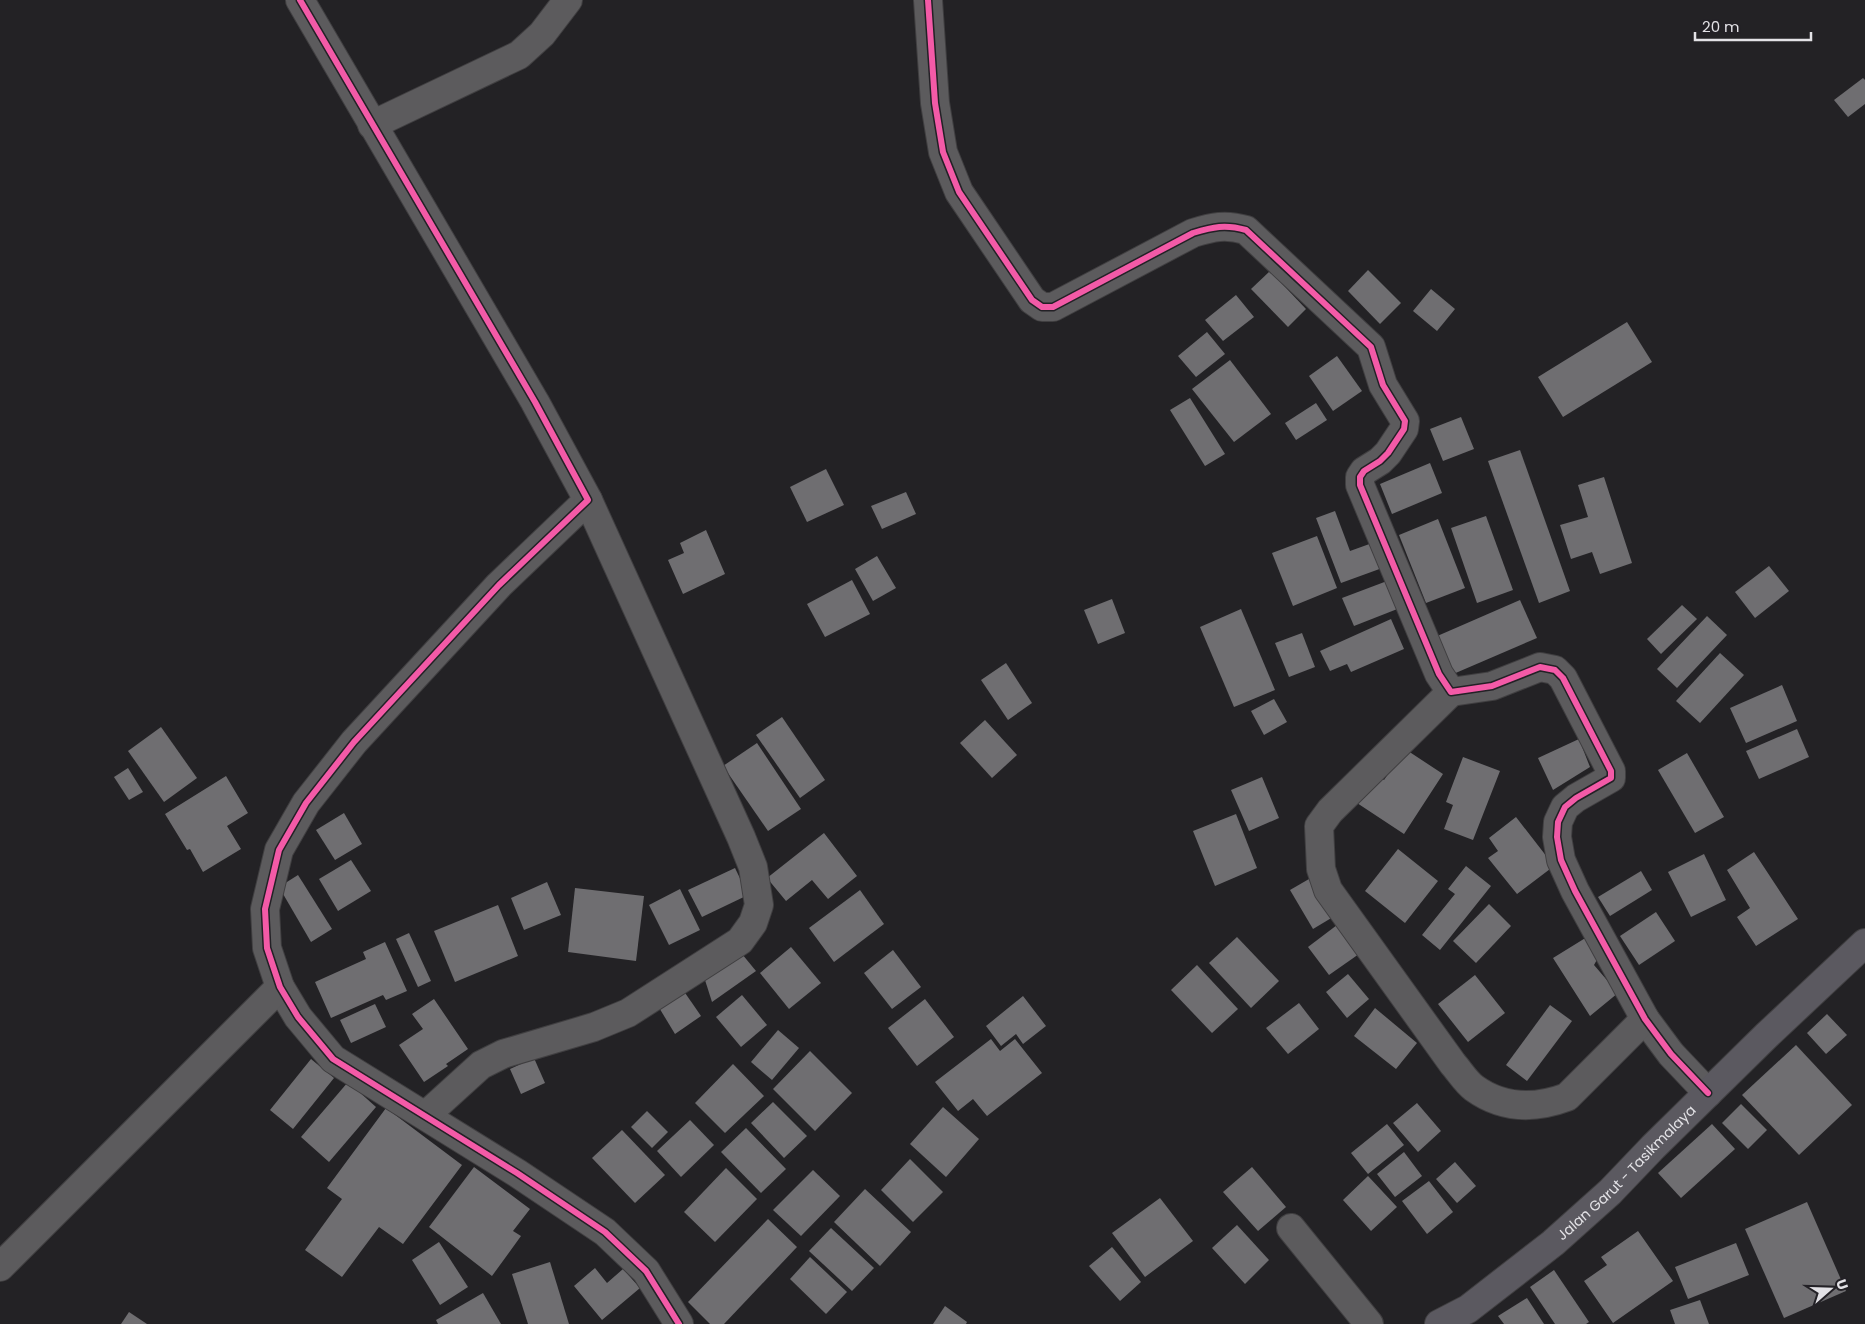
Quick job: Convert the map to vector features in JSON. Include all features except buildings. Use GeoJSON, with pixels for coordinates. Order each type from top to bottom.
{"type":"FeatureCollection","features":[{"type":"Feature","properties":{"kind":"main road","name":"Jalan Garut - Tasikmalaya"},"geometry":{"type":"LineString","coordinates":[[1439,1324],[1468,1309],[1553,1244],[1610,1192],[1708,1093],[1865,943]]}},
{"type":"Feature","properties":{"kind":"street"},"geometry":{"type":"LineString","coordinates":[[300,0],[535,402],[588,500],[741,836],[753,867],[759,905],[753,923],[740,941],[628,1013],[594,1027],[504,1054],[482,1065],[426,1115]]}},
{"type":"Feature","properties":{"kind":"street"},"geometry":{"type":"LineString","coordinates":[[372,125],[519,56],[542,34],[568,0]]}},
{"type":"Feature","properties":{"kind":"street"},"geometry":{"type":"LineString","coordinates":[[928,0],[935,103],[943,152],[959,192],[1032,300],[1042,307],[1053,307],[1193,232],[1212,227],[1230,226],[1246,230],[1371,347],[1383,385],[1405,421],[1404,429],[1388,453],[1380,461],[1364,471],[1360,477],[1360,485],[1439,674],[1451,692]]}},
{"type":"Feature","properties":{"kind":"street"},"geometry":{"type":"LineString","coordinates":[[588,500],[499,585],[354,742],[306,802],[278,850],[265,909],[267,948],[280,987],[298,1018],[333,1059],[426,1115],[605,1232],[646,1271],[679,1324]]}},
{"type":"Feature","properties":{"kind":"street"},"geometry":{"type":"LineString","coordinates":[[1644,1019],[1568,1098],[1531,1105],[1505,1104],[1474,1087],[1453,1064],[1328,890],[1321,869],[1320,826],[1330,811],[1451,692],[1492,686],[1540,667],[1555,670],[1563,678],[1611,771],[1611,778],[1576,798],[1565,807],[1558,822],[1557,837],[1561,860],[1644,1019],[1671,1054],[1708,1093]]}},
{"type":"Feature","properties":{"kind":"street"},"geometry":{"type":"LineString","coordinates":[[0,1267],[280,987]]}},
{"type":"Feature","properties":{"kind":"street"},"geometry":{"type":"LineString","coordinates":[[1291,1228],[1370,1324]]}},
{"type":"Feature","properties":{"kind":"cycle path"},"geometry":{"type":"LineString","coordinates":[[300,0],[535,402],[588,500],[499,585],[354,742],[306,803],[279,850],[265,909],[267,948],[280,987],[298,1017],[333,1059],[517,1173],[605,1232],[646,1271],[679,1324]]}},
{"type":"Feature","properties":{"kind":"cycle path"},"geometry":{"type":"LineString","coordinates":[[928,0],[935,103],[943,152],[959,192],[1032,300],[1042,307],[1053,307],[1193,233],[1213,228],[1232,227],[1246,230],[1371,347],[1383,385],[1405,421],[1404,429],[1388,453],[1380,461],[1364,471],[1360,477],[1360,485],[1439,674],[1451,692],[1492,686],[1540,667],[1555,670],[1563,678],[1611,771],[1611,778],[1576,798],[1565,807],[1558,822],[1557,837],[1561,860],[1575,891],[1645,1019],[1671,1054],[1708,1093]]}}]}
